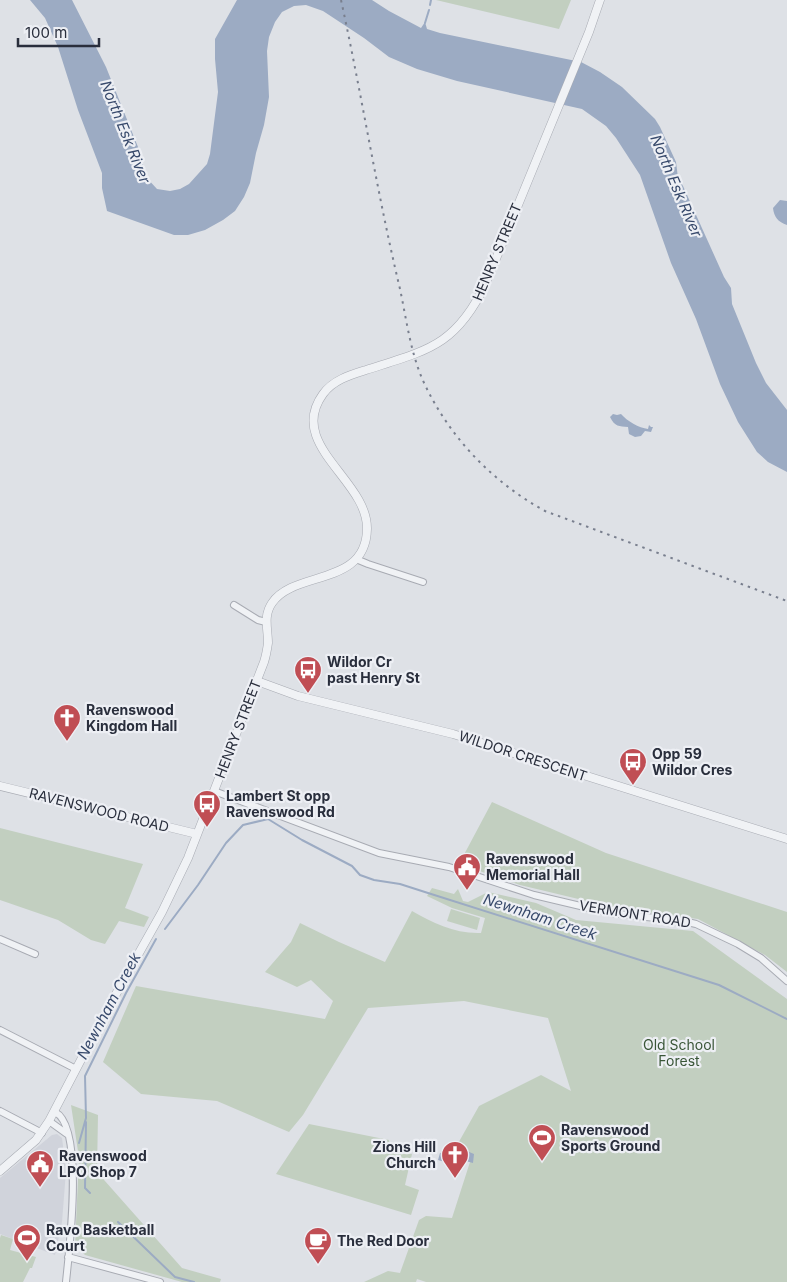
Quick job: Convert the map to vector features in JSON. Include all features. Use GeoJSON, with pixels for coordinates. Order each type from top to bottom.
{"type":"FeatureCollection","features":[{"type":"Feature","properties":{"kind":"street","name":"HENRY STREET"},"geometry":{"type":"LineString","coordinates":[[0,1171],[36,1140],[49,1122],[107,1010],[162,912],[198,834],[257,681],[267,649],[266,622],[268,610],[279,595],[285,591],[340,570],[356,559],[365,543],[365,514],[359,500],[325,453],[316,437],[314,420],[318,403],[328,388],[342,379],[430,348],[448,336],[465,318],[486,283],[589,32],[600,0]]}},
{"type":"Feature","properties":{"kind":"street"},"geometry":{"type":"LineString","coordinates":[[356,559],[423,582]]}},
{"type":"Feature","properties":{"kind":"street"},"geometry":{"type":"LineString","coordinates":[[234,605],[258,620],[266,622]]}},
{"type":"Feature","properties":{"kind":"street","name":"WILDOR CRESCENT"},"geometry":{"type":"LineString","coordinates":[[257,681],[298,696],[453,734],[787,839]]}},
{"type":"Feature","properties":{"kind":"street","name":"RAVENSWOOD ROAD"},"geometry":{"type":"LineString","coordinates":[[0,786],[198,834]]}},
{"type":"Feature","properties":{"kind":"street","name":"VERMONT ROAD"},"geometry":{"type":"LineString","coordinates":[[214,790],[379,852],[449,867],[534,895],[610,913],[696,924],[738,944],[761,958],[787,981]]}},
{"type":"Feature","properties":{"kind":"street"},"geometry":{"type":"LineString","coordinates":[[0,938],[35,954]]}},
{"type":"Feature","properties":{"kind":"street"},"geometry":{"type":"LineString","coordinates":[[0,1030],[76,1069]]}},
{"type":"Feature","properties":{"kind":"street"},"geometry":{"type":"LineString","coordinates":[[0,1111],[42,1133]]}},
{"type":"Feature","properties":{"kind":"street"},"geometry":{"type":"LineString","coordinates":[[55,1112],[59,1114],[66,1125],[74,1172],[66,1282]]}},
{"type":"Feature","properties":{"kind":"street"},"geometry":{"type":"LineString","coordinates":[[49,1122],[67,1134]]}},
{"type":"Feature","properties":{"kind":"street"},"geometry":{"type":"LineString","coordinates":[[68,1258],[160,1282]]}},
{"type":"Feature","properties":{"kind":"shaded area"},"geometry":{"type":"Polygon","coordinates":[[[57,1134],[62,1138],[66,1171],[62,1222],[55,1255],[0,1234],[0,1178],[52,1135],[57,1134]]]}},
{"type":"Feature","properties":{"kind":"green space"},"geometry":{"type":"Polygon","coordinates":[[[436,0],[571,0],[559,29],[436,0]]]}},
{"type":"Feature","properties":{"kind":"green space"},"geometry":{"type":"Polygon","coordinates":[[[492,802],[606,853],[787,912],[787,972],[765,955],[698,919],[616,908],[520,885],[459,864],[492,802]]]}},
{"type":"Feature","properties":{"kind":"green space"},"geometry":{"type":"Polygon","coordinates":[[[0,828],[143,864],[125,908],[149,917],[144,927],[119,921],[105,944],[91,940],[58,920],[0,900],[0,828]]]}},
{"type":"Feature","properties":{"kind":"green space","name":"Old School Forest"},"geometry":{"type":"Polygon","coordinates":[[[432,888],[454,894],[458,889],[463,901],[468,902],[488,892],[536,903],[576,920],[693,931],[787,999],[787,1282],[426,1282],[417,1279],[416,1282],[364,1282],[388,1271],[400,1273],[419,1220],[426,1216],[452,1218],[470,1162],[456,1147],[479,1106],[541,1075],[571,1091],[548,1018],[464,1001],[368,1008],[303,1115],[289,1132],[217,1101],[141,1094],[103,1062],[136,986],[325,1019],[333,1001],[311,980],[297,987],[265,972],[291,942],[300,923],[385,962],[412,911],[453,930],[481,933],[485,918],[452,908],[427,896],[432,888]]]}},
{"type":"Feature","properties":{"kind":"green space"},"geometry":{"type":"Polygon","coordinates":[[[451,909],[480,918],[477,930],[447,921],[451,909]]]}},
{"type":"Feature","properties":{"kind":"green space"},"geometry":{"type":"Polygon","coordinates":[[[71,1105],[98,1115],[97,1172],[182,1268],[221,1279],[220,1282],[182,1282],[85,1255],[75,1245],[79,1158],[71,1105]]]}},
{"type":"Feature","properties":{"kind":"green space"},"geometry":{"type":"Polygon","coordinates":[[[309,1124],[389,1140],[390,1149],[412,1154],[405,1185],[419,1190],[411,1215],[276,1174],[309,1124]]]}},
{"type":"Feature","properties":{"kind":"green space"},"geometry":{"type":"Polygon","coordinates":[[[1,1235],[13,1239],[10,1250],[36,1257],[32,1268],[30,1268],[23,1282],[0,1282],[1,1235]]]}},
{"type":"Feature","properties":{"kind":"water","name":"North Esk River"},"geometry":{"type":"Polygon","coordinates":[[[30,0],[72,0],[106,67],[138,147],[146,177],[157,189],[170,191],[180,189],[189,184],[207,164],[218,92],[215,39],[237,0],[372,0],[421,28],[425,22],[427,29],[440,33],[581,62],[600,72],[622,87],[655,119],[660,127],[676,162],[678,178],[724,277],[731,288],[732,304],[756,363],[766,383],[787,410],[787,472],[768,462],[757,452],[738,422],[720,384],[696,319],[671,263],[640,175],[606,126],[582,109],[457,81],[417,69],[389,57],[323,11],[306,5],[294,6],[282,12],[275,22],[269,37],[267,51],[269,97],[250,183],[244,197],[235,211],[205,230],[188,235],[174,235],[107,211],[102,188],[102,173],[78,110],[58,47],[45,18],[30,0]]]}},
{"type":"Feature","properties":{"kind":"water"},"geometry":{"type":"Polygon","coordinates":[[[780,200],[787,201],[787,225],[775,217],[773,208],[780,200]]]}},
{"type":"Feature","properties":{"kind":"water"},"geometry":{"type":"Polygon","coordinates":[[[613,414],[621,414],[630,422],[641,427],[648,429],[649,425],[653,427],[651,432],[645,431],[641,436],[635,437],[629,434],[628,427],[614,423],[610,417],[613,414]]]}},
{"type":"Feature","properties":{"kind":"water"},"geometry":{"type":"Polygon","coordinates":[[[462,1149],[474,1154],[473,1163],[451,1157],[448,1163],[438,1160],[440,1153],[462,1149]]]}},
{"type":"Feature","properties":{"kind":"waterway"},"geometry":{"type":"LineString","coordinates":[[430,5],[431,0]]}},
{"type":"Feature","properties":{"kind":"waterway"},"geometry":{"type":"LineString","coordinates":[[425,23],[429,10]]}},
{"type":"Feature","properties":{"kind":"waterway","name":"Newnham Creek"},"geometry":{"type":"LineString","coordinates":[[165,929],[226,843],[243,825],[268,819],[302,840],[352,866],[360,875],[374,880],[400,884],[719,985],[787,1019]]}},
{"type":"Feature","properties":{"kind":"waterway","name":"Newnham Creek"},"geometry":{"type":"LineString","coordinates":[[79,1143],[86,1118],[85,1076],[126,993],[156,939]]}},
{"type":"Feature","properties":{"kind":"waterway"},"geometry":{"type":"LineString","coordinates":[[86,1122],[85,1188],[90,1193]]}},
{"type":"Feature","properties":{"kind":"waterway"},"geometry":{"type":"LineString","coordinates":[[118,1222],[175,1277],[194,1282]]}},
{"type":"Feature","properties":{"kind":"railway"},"geometry":{"type":"LineString","coordinates":[[341,0],[413,352],[426,387],[448,425],[476,458],[492,473],[526,500],[545,511],[787,601]]}},
{"type":"Feature","properties":{"kind":"place","name":"Wildor Cr past Henry St"},"geometry":{"type":"Point","coordinates":[308,694]}},
{"type":"Feature","properties":{"kind":"place","name":"Ravenswood Kingdom Hall"},"geometry":{"type":"Point","coordinates":[67,742]}},
{"type":"Feature","properties":{"kind":"place","name":"Opp 59 Wildor Cres"},"geometry":{"type":"Point","coordinates":[633,786]}},
{"type":"Feature","properties":{"kind":"place","name":"Lambert St opp Ravenswood Rd"},"geometry":{"type":"Point","coordinates":[207,828]}},
{"type":"Feature","properties":{"kind":"place","name":"Ravenswood Memorial Hall"},"geometry":{"type":"Point","coordinates":[467,891]}},
{"type":"Feature","properties":{"kind":"place","name":"Ravenswood Sports Ground"},"geometry":{"type":"Point","coordinates":[542,1162]}},
{"type":"Feature","properties":{"kind":"place","name":"Zions Hill Church"},"geometry":{"type":"Point","coordinates":[455,1179]}},
{"type":"Feature","properties":{"kind":"place","name":"Ravenswood LPO Shop 7"},"geometry":{"type":"Point","coordinates":[40,1188]}},
{"type":"Feature","properties":{"kind":"place","name":"Ravo Basketball Court"},"geometry":{"type":"Point","coordinates":[27,1262]}},
{"type":"Feature","properties":{"kind":"place","name":"The Red Door"},"geometry":{"type":"Point","coordinates":[318,1265]}}]}
